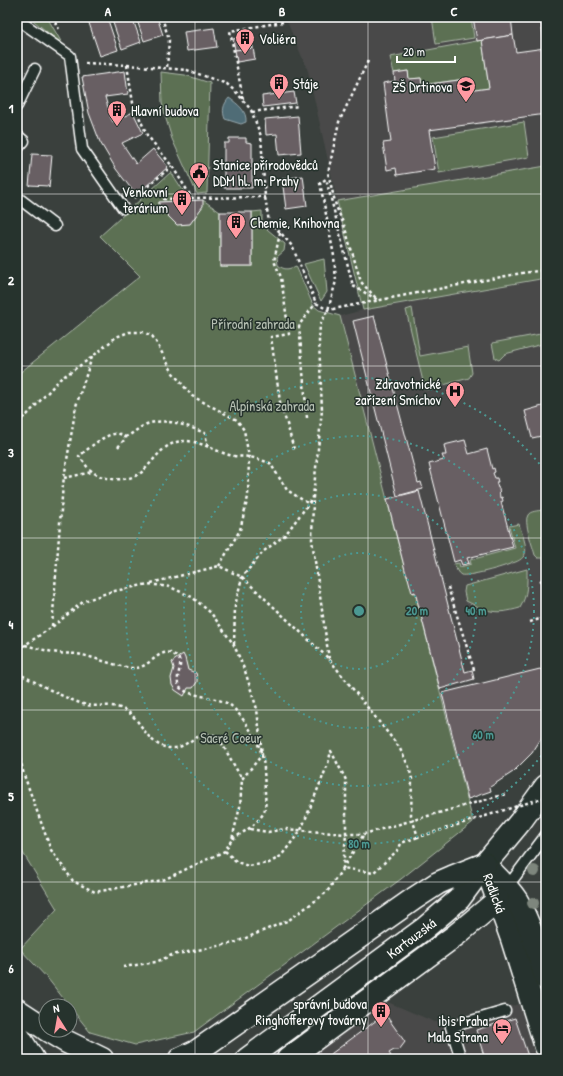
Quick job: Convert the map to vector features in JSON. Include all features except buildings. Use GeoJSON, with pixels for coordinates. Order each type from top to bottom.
{"type":"FeatureCollection","features":[{"type":"Feature","properties":{"kind":"main road","name":"Kartouzská"},"geometry":{"type":"LineString","coordinates":[[247,1059],[431,923],[459,899],[485,864],[520,822],[546,786]]}},
{"type":"Feature","properties":{"kind":"main road","name":"Radlická"},"geometry":{"type":"LineString","coordinates":[[485,864],[502,894],[512,939],[546,1047]]}},
{"type":"Feature","properties":{"kind":"main road"},"geometry":{"type":"LineString","coordinates":[[180,1059],[197,1051],[438,883],[485,864]]}},
{"type":"Feature","properties":{"kind":"main road","name":"Radlická"},"geometry":{"type":"LineString","coordinates":[[502,894],[517,901],[526,918],[546,979]]}},
{"type":"Feature","properties":{"kind":"main road"},"geometry":{"type":"LineString","coordinates":[[288,1059],[456,935],[502,894]]}},
{"type":"Feature","properties":{"kind":"main road"},"geometry":{"type":"LineString","coordinates":[[17,1010],[38,1024]]}},
{"type":"Feature","properties":{"kind":"main road"},"geometry":{"type":"LineString","coordinates":[[17,1034],[33,1059]]}},
{"type":"Feature","properties":{"kind":"main road"},"geometry":{"type":"LineString","coordinates":[[60,1038],[102,1059]]}},
{"type":"Feature","properties":{"kind":"lane"},"geometry":{"type":"LineString","coordinates":[[17,19],[70,56],[82,149],[123,208]]}},
{"type":"Feature","properties":{"kind":"lane"},"geometry":{"type":"LineString","coordinates":[[17,106],[35,69]]}},
{"type":"Feature","properties":{"kind":"lane"},"geometry":{"type":"LineString","coordinates":[[17,135],[24,141],[17,149]]}},
{"type":"Feature","properties":{"kind":"lane"},"geometry":{"type":"LineString","coordinates":[[17,196],[55,226]]}},
{"type":"Feature","properties":{"kind":"lane"},"geometry":{"type":"LineString","coordinates":[[502,894],[546,835]]}},
{"type":"Feature","properties":{"kind":"lane"},"geometry":{"type":"LineString","coordinates":[[459,1058],[451,1027],[505,1011]]}},
{"type":"Feature","properties":{"kind":"path"},"geometry":{"type":"LineString","coordinates":[[162,17],[170,40],[167,68]]}},
{"type":"Feature","properties":{"kind":"path"},"geometry":{"type":"LineString","coordinates":[[244,101],[230,31],[283,22]]}},
{"type":"Feature","properties":{"kind":"path"},"geometry":{"type":"LineString","coordinates":[[70,56],[80,62],[188,70],[227,84],[238,94],[252,112],[261,136],[265,198],[269,222],[292,246],[316,303],[328,310],[522,273],[546,270]]}},
{"type":"Feature","properties":{"kind":"path"},"geometry":{"type":"LineString","coordinates":[[368,61],[339,122],[328,173],[336,206],[344,225],[361,282],[378,300]]}},
{"type":"Feature","properties":{"kind":"path"},"geometry":{"type":"LineString","coordinates":[[127,65],[133,103],[147,135],[172,166],[192,198]]}},
{"type":"Feature","properties":{"kind":"path"},"geometry":{"type":"LineString","coordinates":[[252,112],[299,106]]}},
{"type":"Feature","properties":{"kind":"path"},"geometry":{"type":"LineString","coordinates":[[137,196],[172,166]]}},
{"type":"Feature","properties":{"kind":"path"},"geometry":{"type":"LineString","coordinates":[[329,659],[312,540],[313,497],[322,410],[319,341],[320,325],[328,310],[336,281],[334,256],[320,182],[326,179],[353,286],[378,300]]}},
{"type":"Feature","properties":{"kind":"path"},"geometry":{"type":"LineString","coordinates":[[163,199],[265,198]]}},
{"type":"Feature","properties":{"kind":"path"},"geometry":{"type":"LineString","coordinates":[[280,232],[274,262],[281,277],[289,334],[271,337],[281,409],[285,417],[290,440],[295,452]]}},
{"type":"Feature","properties":{"kind":"path"},"geometry":{"type":"LineString","coordinates":[[307,418],[299,325],[316,303]]}},
{"type":"Feature","properties":{"kind":"path"},"geometry":{"type":"LineString","coordinates":[[17,422],[27,415],[60,379],[92,357],[116,337],[122,334],[138,331],[152,336],[156,340],[173,373],[192,396],[236,420],[244,430],[249,457],[248,497],[240,530],[219,566]]}},
{"type":"Feature","properties":{"kind":"path"},"geometry":{"type":"LineString","coordinates":[[52,627],[64,478],[76,406],[92,357]]}},
{"type":"Feature","properties":{"kind":"path"},"geometry":{"type":"LineString","coordinates":[[118,447],[126,437],[146,424],[157,422],[177,422],[205,433],[208,447]]}},
{"type":"Feature","properties":{"kind":"path"},"geometry":{"type":"LineString","coordinates":[[126,437],[116,433],[107,436],[79,456],[92,472],[100,478],[125,478],[134,476],[143,471],[167,446],[173,443],[185,441],[234,456],[249,457],[270,463],[287,490],[308,504]]}},
{"type":"Feature","properties":{"kind":"path"},"geometry":{"type":"LineString","coordinates":[[64,478],[92,472]]}},
{"type":"Feature","properties":{"kind":"path"},"geometry":{"type":"LineString","coordinates":[[234,644],[235,606],[242,577],[264,551],[286,535],[313,497]]}},
{"type":"Feature","properties":{"kind":"path"},"geometry":{"type":"LineString","coordinates":[[17,649],[52,627],[84,601],[110,592],[219,566],[242,577],[329,659],[399,747],[409,767],[412,779],[412,820],[418,837]]}},
{"type":"Feature","properties":{"kind":"path"},"geometry":{"type":"LineString","coordinates":[[540,580],[546,584]]}},
{"type":"Feature","properties":{"kind":"path"},"geometry":{"type":"LineString","coordinates":[[148,584],[170,587],[192,597],[211,613],[234,644],[245,670],[257,709],[265,805],[263,813],[250,830],[232,840]]}},
{"type":"Feature","properties":{"kind":"path"},"geometry":{"type":"LineString","coordinates":[[448,587],[475,673]]}},
{"type":"Feature","properties":{"kind":"path"},"geometry":{"type":"LineString","coordinates":[[530,622],[546,618]]}},
{"type":"Feature","properties":{"kind":"path"},"geometry":{"type":"LineString","coordinates":[[25,645],[58,653],[81,655],[131,668],[143,667],[162,653],[176,655],[180,659],[181,666],[178,674],[178,687],[195,694],[220,700],[239,713],[252,733],[262,755]]}},
{"type":"Feature","properties":{"kind":"path"},"geometry":{"type":"LineString","coordinates":[[17,672],[85,705],[106,705],[120,708],[129,713],[153,740],[163,746],[174,748],[186,745],[205,734],[214,735],[221,742],[242,779],[240,807],[232,840],[225,851],[163,880],[95,892],[74,881],[51,850],[24,775],[17,746]]}},
{"type":"Feature","properties":{"kind":"path"},"geometry":{"type":"LineString","coordinates":[[225,851],[237,862],[248,866],[269,863],[281,856],[301,830],[328,764],[331,751],[346,780],[346,834],[343,868]]}},
{"type":"Feature","properties":{"kind":"path"},"geometry":{"type":"LineString","coordinates":[[242,779],[262,755]]}},
{"type":"Feature","properties":{"kind":"path"},"geometry":{"type":"LineString","coordinates":[[250,830],[268,832],[286,829],[364,834],[506,794]]}},
{"type":"Feature","properties":{"kind":"path"},"geometry":{"type":"LineString","coordinates":[[343,868],[373,874],[400,848],[401,843],[546,797]]}},
{"type":"Feature","properties":{"kind":"path"},"geometry":{"type":"LineString","coordinates":[[122,967],[156,962],[172,955],[234,944],[288,920],[327,892],[364,834]]}},
{"type":"Feature","properties":{"kind":"shaded area"},"geometry":{"type":"Polygon","coordinates":[[[285,17],[546,17],[546,166],[337,201],[308,71],[285,17]]]}},
{"type":"Feature","properties":{"kind":"shaded area","name":"Zdravotnické zařízení Smíchov"},"geometry":{"type":"Polygon","coordinates":[[[546,278],[546,669],[540,669],[442,693],[415,592],[406,574],[340,316],[363,310],[546,278]]]}},
{"type":"Feature","properties":{"kind":"shaded area"},"geometry":{"type":"Polygon","coordinates":[[[383,1000],[435,1022],[519,1004],[536,1059],[313,1059],[310,1053],[383,1000]]]}},
{"type":"Feature","properties":{"kind":"green space"},"geometry":{"type":"Polygon","coordinates":[[[29,17],[47,17],[63,45],[29,17]]]}},
{"type":"Feature","properties":{"kind":"green space"},"geometry":{"type":"Polygon","coordinates":[[[432,17],[471,17],[474,38],[436,44],[432,17]]]}},
{"type":"Feature","properties":{"kind":"green space"},"geometry":{"type":"Polygon","coordinates":[[[482,40],[489,88],[468,91],[465,79],[422,85],[421,78],[409,79],[408,71],[394,73],[390,57],[482,40]]]}},
{"type":"Feature","properties":{"kind":"green space"},"geometry":{"type":"Polygon","coordinates":[[[161,72],[185,75],[210,83],[207,193],[197,194],[172,139],[162,103],[161,72]]]}},
{"type":"Feature","properties":{"kind":"green space"},"geometry":{"type":"Polygon","coordinates":[[[524,122],[529,157],[439,173],[433,137],[524,122]]]}},
{"type":"Feature","properties":{"kind":"green space"},"geometry":{"type":"Polygon","coordinates":[[[546,166],[546,278],[363,310],[337,201],[546,166]]]}},
{"type":"Feature","properties":{"kind":"green space","name":"Sacré Coeur"},"geometry":{"type":"Polygon","coordinates":[[[171,172],[190,201],[159,202],[159,207],[177,225],[203,200],[220,212],[220,266],[252,266],[252,212],[262,211],[262,225],[285,244],[284,251],[277,257],[278,265],[287,269],[296,266],[313,305],[319,310],[340,316],[406,574],[415,592],[473,822],[401,879],[194,1032],[135,1045],[90,1032],[78,1017],[78,998],[63,998],[48,979],[20,949],[57,909],[17,843],[17,375],[140,276],[100,236],[171,172]]]}},
{"type":"Feature","properties":{"kind":"green space"},"geometry":{"type":"Polygon","coordinates":[[[324,259],[327,292],[321,301],[304,264],[324,259]]]}},
{"type":"Feature","properties":{"kind":"green space"},"geometry":{"type":"Polygon","coordinates":[[[412,308],[420,356],[468,347],[472,373],[469,378],[425,390],[406,310],[412,308]]]}},
{"type":"Feature","properties":{"kind":"green space"},"geometry":{"type":"Polygon","coordinates":[[[546,333],[546,343],[505,354],[499,360],[495,358],[492,343],[546,333]]]}},
{"type":"Feature","properties":{"kind":"green space"},"geometry":{"type":"Polygon","coordinates":[[[542,510],[546,524],[546,558],[538,558],[535,555],[527,528],[527,518],[530,513],[542,510]]]}},
{"type":"Feature","properties":{"kind":"green space"},"geometry":{"type":"Polygon","coordinates":[[[519,524],[526,547],[525,554],[521,559],[502,567],[478,573],[461,575],[458,573],[454,564],[459,563],[460,567],[471,564],[470,560],[515,548],[509,526],[519,524]]]}},
{"type":"Feature","properties":{"kind":"green space"},"geometry":{"type":"Polygon","coordinates":[[[527,569],[526,593],[520,608],[498,612],[481,608],[466,601],[464,592],[465,586],[527,569]]]}},
{"type":"Feature","properties":{"kind":"water"},"geometry":{"type":"Polygon","coordinates":[[[229,98],[239,105],[245,114],[246,122],[241,124],[225,119],[224,108],[225,103],[229,98]]]}},
{"type":"Feature","properties":{"kind":"place","name":"Voliéra"},"geometry":{"type":"Point","coordinates":[245,55]}},
{"type":"Feature","properties":{"kind":"place","name":"Stáje"},"geometry":{"type":"Point","coordinates":[279,100]}},
{"type":"Feature","properties":{"kind":"place","name":"ZŠ Drtinova"},"geometry":{"type":"Point","coordinates":[466,103]}},
{"type":"Feature","properties":{"kind":"place","name":"Hlavní budova"},"geometry":{"type":"Point","coordinates":[117,127]}},
{"type":"Feature","properties":{"kind":"place","name":"Stanice přírodovědců DDM hl. m. Prahy"},"geometry":{"type":"Point","coordinates":[199,189]}},
{"type":"Feature","properties":{"kind":"place","name":"Venkovní terárium"},"geometry":{"type":"Point","coordinates":[182,216]}},
{"type":"Feature","properties":{"kind":"place","name":"Chemie, Knihovna"},"geometry":{"type":"Point","coordinates":[236,239]}},
{"type":"Feature","properties":{"kind":"place","name":"Zdravotnické zařízení Smíchov"},"geometry":{"type":"Point","coordinates":[455,408]}},
{"type":"Feature","properties":{"kind":"place","name":"správní budova Ringhofferovy továrny"},"geometry":{"type":"Point","coordinates":[381,1028]}},
{"type":"Feature","properties":{"kind":"place","name":"ibis Praha Mala Strana"},"geometry":{"type":"Point","coordinates":[502,1045]}},
{"type":"Feature","properties":{"kind":"park label","name":"Přírodní zahrada"},"geometry":{"type":"Point","coordinates":[253,323]}},
{"type":"Feature","properties":{"kind":"park label","name":"Alpínská zahrada"},"geometry":{"type":"Point","coordinates":[272,405]}}]}
